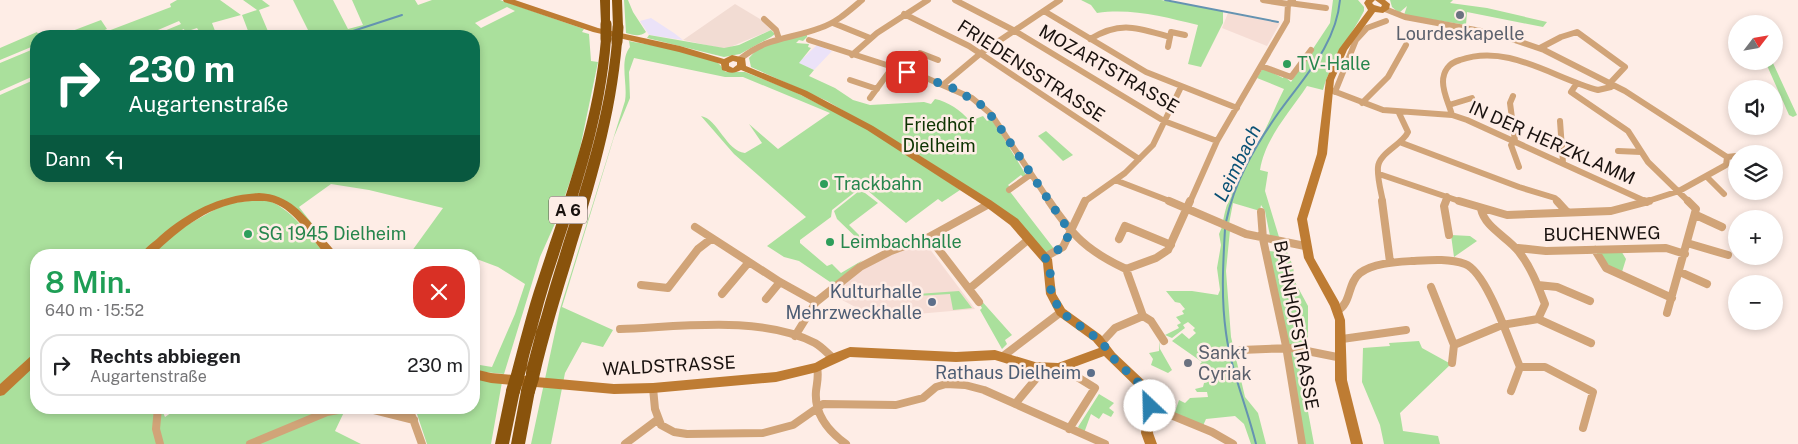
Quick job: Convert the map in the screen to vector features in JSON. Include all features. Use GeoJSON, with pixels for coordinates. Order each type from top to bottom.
{"type":"FeatureCollection","features":[{"type":"Feature","properties":{"kind":"highway","name":"A 6"},"geometry":{"type":"LineString","coordinates":[[502,444],[553,298],[605,129],[615,75],[612,40],[606,24],[605,0]]}},
{"type":"Feature","properties":{"kind":"highway","name":"A 6"},"geometry":{"type":"LineString","coordinates":[[612,40],[618,27],[617,0]]}},
{"type":"Feature","properties":{"kind":"highway","name":"A 6"},"geometry":{"type":"LineString","coordinates":[[518,444],[523,384]]}},
{"type":"Feature","properties":{"kind":"street"},"geometry":{"type":"LineString","coordinates":[[507,0],[596,30],[680,49],[725,62],[732,58],[829,105],[894,142],[989,204],[1014,222],[1045,257],[1050,268],[1051,294],[1061,312],[1104,346],[1146,390],[1150,399],[1147,426],[1152,444]]}},
{"type":"Feature","properties":{"kind":"street"},"geometry":{"type":"LineString","coordinates":[[740,63],[760,44],[778,36],[813,31],[833,23],[862,0]]}},
{"type":"Feature","properties":{"kind":"street"},"geometry":{"type":"LineString","coordinates":[[852,55],[870,38],[928,0]]}},
{"type":"Feature","properties":{"kind":"street","name":"MOZARTSTRASSE"},"geometry":{"type":"LineString","coordinates":[[955,0],[1015,30],[1164,121],[1218,141]]}},
{"type":"Feature","properties":{"kind":"street","name":"MOZARTSTRASSE"},"geometry":{"type":"LineString","coordinates":[[944,84],[980,53],[1060,0]]}},
{"type":"Feature","properties":{"kind":"street"},"geometry":{"type":"LineString","coordinates":[[1263,0],[1326,8]]}},
{"type":"Feature","properties":{"kind":"street"},"geometry":{"type":"LineString","coordinates":[[1380,0],[1386,4],[1385,9]]}},
{"type":"Feature","properties":{"kind":"street"},"geometry":{"type":"LineString","coordinates":[[808,40],[944,84],[972,98],[990,114],[1070,232],[1104,259],[1126,269],[1162,256],[1171,245],[1218,141],[1287,21],[1290,2]]}},
{"type":"Feature","properties":{"kind":"street"},"geometry":{"type":"LineString","coordinates":[[1357,444],[1341,380],[1342,339],[1337,311],[1315,273],[1305,246],[1302,219],[1322,154],[1332,91],[1343,50],[1369,3],[1403,17],[1469,28],[1512,38],[1540,48],[1611,82],[1646,102],[1727,158],[1726,165],[1708,177],[1679,191],[1647,202],[1611,211],[1507,215],[1480,209],[1379,174]]}},
{"type":"Feature","properties":{"kind":"street"},"geometry":{"type":"LineString","coordinates":[[1044,11],[1141,69],[1180,87],[1237,108]]}},
{"type":"Feature","properties":{"kind":"street","name":"FRIEDENSSTRASSE"},"geometry":{"type":"LineString","coordinates":[[904,14],[952,36],[980,53],[1139,159]]}},
{"type":"Feature","properties":{"kind":"street"},"geometry":{"type":"LineString","coordinates":[[764,19],[776,30],[778,36]]}},
{"type":"Feature","properties":{"kind":"street"},"geometry":{"type":"LineString","coordinates":[[1332,91],[1360,37],[1368,27],[1386,21]]}},
{"type":"Feature","properties":{"kind":"street"},"geometry":{"type":"LineString","coordinates":[[833,23],[870,38]]}},
{"type":"Feature","properties":{"kind":"street"},"geometry":{"type":"LineString","coordinates":[[1090,39],[1106,28],[1118,25],[1170,37]]}},
{"type":"Feature","properties":{"kind":"street"},"geometry":{"type":"LineString","coordinates":[[1168,47],[1171,32],[1185,35]]}},
{"type":"Feature","properties":{"kind":"street"},"geometry":{"type":"LineString","coordinates":[[1452,115],[1443,86],[1444,71],[1452,63],[1467,56],[1492,56],[1525,62],[1598,90],[1611,88],[1611,82],[1625,68],[1577,32],[1561,36],[1540,48]]}},
{"type":"Feature","properties":{"kind":"street"},"geometry":{"type":"LineString","coordinates":[[1362,103],[1385,84],[1406,45]]}},
{"type":"Feature","properties":{"kind":"street"},"geometry":{"type":"LineString","coordinates":[[1261,66],[1291,78],[1311,50]]}},
{"type":"Feature","properties":{"kind":"street"},"geometry":{"type":"LineString","coordinates":[[907,72],[920,53],[938,60]]}},
{"type":"Feature","properties":{"kind":"street"},"geometry":{"type":"LineString","coordinates":[[870,98],[892,68]]}},
{"type":"Feature","properties":{"kind":"street"},"geometry":{"type":"LineString","coordinates":[[850,80],[877,90]]}},
{"type":"Feature","properties":{"kind":"street"},"geometry":{"type":"LineString","coordinates":[[1577,83],[1571,92],[1628,131],[1648,162],[1696,210],[1667,313]]}},
{"type":"Feature","properties":{"kind":"street"},"geometry":{"type":"LineString","coordinates":[[1045,257],[1063,247],[1085,200],[1115,180],[1152,145],[1180,87]]}},
{"type":"Feature","properties":{"kind":"street","name":"IN DER HERZKLAMM"},"geometry":{"type":"LineString","coordinates":[[1332,91],[1362,103],[1399,113],[1452,115],[1515,141],[1647,202]]}},
{"type":"Feature","properties":{"kind":"street"},"geometry":{"type":"LineString","coordinates":[[1513,96],[1510,103],[1515,141],[1512,145],[1519,167]]}},
{"type":"Feature","properties":{"kind":"street"},"geometry":{"type":"LineString","coordinates":[[1449,105],[1472,98]]}},
{"type":"Feature","properties":{"kind":"street"},"geometry":{"type":"LineString","coordinates":[[1390,262],[1378,166],[1380,158],[1402,143],[1408,132],[1399,113]]}},
{"type":"Feature","properties":{"kind":"street"},"geometry":{"type":"LineString","coordinates":[[1560,121],[1563,164]]}},
{"type":"Feature","properties":{"kind":"street"},"geometry":{"type":"LineString","coordinates":[[1402,143],[1519,187],[1555,198],[1567,212]]}},
{"type":"Feature","properties":{"kind":"street"},"geometry":{"type":"LineString","coordinates":[[1618,151],[1641,152]]}},
{"type":"Feature","properties":{"kind":"street"},"geometry":{"type":"LineString","coordinates":[[1009,190],[1030,175]]}},
{"type":"Feature","properties":{"kind":"street"},"geometry":{"type":"LineString","coordinates":[[1708,177],[1724,194]]}},
{"type":"Feature","properties":{"kind":"street"},"geometry":{"type":"LineString","coordinates":[[1115,180],[1263,239],[1305,246]]}},
{"type":"Feature","properties":{"kind":"street"},"geometry":{"type":"LineString","coordinates":[[1446,196],[1444,206],[1449,235]]}},
{"type":"Feature","properties":{"kind":"street"},"geometry":{"type":"LineString","coordinates":[[153,249],[183,222],[200,212],[225,202],[267,197],[285,204],[326,249]]}},
{"type":"Feature","properties":{"kind":"street"},"geometry":{"type":"LineString","coordinates":[[795,336],[816,302],[841,280],[873,259],[929,237],[989,204]]}},
{"type":"Feature","properties":{"kind":"street"},"geometry":{"type":"LineString","coordinates":[[1480,209],[1485,220],[1518,248],[1538,285],[1545,304],[1538,319]]}},
{"type":"Feature","properties":{"kind":"street","name":"BAHNHOFSTRASSE"},"geometry":{"type":"LineString","coordinates":[[1261,212],[1263,239],[1286,346],[1302,444]]}},
{"type":"Feature","properties":{"kind":"street"},"geometry":{"type":"LineString","coordinates":[[1696,215],[1722,227]]}},
{"type":"Feature","properties":{"kind":"street"},"geometry":{"type":"LineString","coordinates":[[1119,239],[1125,226],[1171,245]]}},
{"type":"Feature","properties":{"kind":"street"},"geometry":{"type":"LineString","coordinates":[[695,227],[780,282],[816,302]]}},
{"type":"Feature","properties":{"kind":"street"},"geometry":{"type":"LineString","coordinates":[[929,237],[979,302]]}},
{"type":"Feature","properties":{"kind":"street"},"geometry":{"type":"LineString","coordinates":[[641,285],[663,289],[668,288],[698,249],[711,238]]}},
{"type":"Feature","properties":{"kind":"street"},"geometry":{"type":"LineString","coordinates":[[969,289],[1029,240]]}},
{"type":"Feature","properties":{"kind":"street"},"geometry":{"type":"LineString","coordinates":[[1687,243],[1728,255]]}},
{"type":"Feature","properties":{"kind":"street","name":"BUCHENWEG"},"geometry":{"type":"LineString","coordinates":[[1518,248],[1546,251],[1666,248],[1685,254]]}},
{"type":"Feature","properties":{"kind":"street"},"geometry":{"type":"LineString","coordinates":[[1595,250],[1606,268],[1672,298]]}},
{"type":"Feature","properties":{"kind":"street"},"geometry":{"type":"LineString","coordinates":[[1337,311],[1344,307],[1357,276],[1378,265],[1390,262],[1443,259],[1465,264],[1476,271],[1484,282],[1520,367],[1511,391]]}},
{"type":"Feature","properties":{"kind":"street"},"geometry":{"type":"LineString","coordinates":[[722,294],[749,262]]}},
{"type":"Feature","properties":{"kind":"street"},"geometry":{"type":"LineString","coordinates":[[1126,269],[1143,316],[1150,321],[1164,341]]}},
{"type":"Feature","properties":{"kind":"street"},"geometry":{"type":"LineString","coordinates":[[1680,272],[1707,284]]}},
{"type":"Feature","properties":{"kind":"street"},"geometry":{"type":"LineString","coordinates":[[766,299],[780,282]]}},
{"type":"Feature","properties":{"kind":"street"},"geometry":{"type":"LineString","coordinates":[[1538,285],[1557,287],[1590,302]]}},
{"type":"Feature","properties":{"kind":"street"},"geometry":{"type":"LineString","coordinates":[[1432,288],[1454,345],[1452,363]]}},
{"type":"Feature","properties":{"kind":"street"},"geometry":{"type":"LineString","coordinates":[[1002,356],[1061,312]]}},
{"type":"Feature","properties":{"kind":"street"},"geometry":{"type":"LineString","coordinates":[[1015,404],[1045,368],[1068,366],[1104,346],[1108,332],[1116,326],[1143,316]]}},
{"type":"Feature","properties":{"kind":"street"},"geometry":{"type":"LineString","coordinates":[[1454,345],[1502,325],[1538,319],[1591,343]]}},
{"type":"Feature","properties":{"kind":"street"},"geometry":{"type":"LineString","coordinates":[[620,329],[750,327],[773,329],[822,347],[833,358]]}},
{"type":"Feature","properties":{"kind":"street"},"geometry":{"type":"LineString","coordinates":[[1342,339],[1406,330]]}},
{"type":"Feature","properties":{"kind":"street"},"geometry":{"type":"LineString","coordinates":[[1241,350],[1286,346],[1313,348],[1342,358]]}},
{"type":"Feature","properties":{"kind":"street","name":"WALDSTRASSE"},"geometry":{"type":"LineString","coordinates":[[480,375],[614,389],[653,388],[776,377],[817,367],[833,358],[850,352],[956,358],[1002,356],[1045,368]]}},
{"type":"Feature","properties":{"kind":"street"},"geometry":{"type":"LineString","coordinates":[[0,391],[30,364]]}},
{"type":"Feature","properties":{"kind":"street"},"geometry":{"type":"LineString","coordinates":[[1068,366],[1074,375],[1095,388],[1069,429]]}},
{"type":"Feature","properties":{"kind":"street"},"geometry":{"type":"LineString","coordinates":[[817,367],[818,407],[825,425],[834,436],[846,444]]}},
{"type":"Feature","properties":{"kind":"street"},"geometry":{"type":"LineString","coordinates":[[1520,367],[1545,367],[1593,392],[1583,428]]}},
{"type":"Feature","properties":{"kind":"street"},"geometry":{"type":"LineString","coordinates":[[653,388],[657,420],[674,432],[687,434],[746,434],[792,425],[806,418],[818,407],[830,403],[899,404],[922,398],[936,386],[944,384],[975,387],[1105,444]]}},
{"type":"Feature","properties":{"kind":"street"},"geometry":{"type":"LineString","coordinates":[[1150,406],[1212,432],[1233,444]]}},
{"type":"Feature","properties":{"kind":"street"},"geometry":{"type":"LineString","coordinates":[[157,414],[156,429],[160,444]]}},
{"type":"Feature","properties":{"kind":"street"},"geometry":{"type":"LineString","coordinates":[[250,444],[322,414]]}},
{"type":"Feature","properties":{"kind":"street"},"geometry":{"type":"LineString","coordinates":[[390,414],[414,420]]}},
{"type":"Feature","properties":{"kind":"street"},"geometry":{"type":"LineString","coordinates":[[412,414],[422,444]]}},
{"type":"Feature","properties":{"kind":"street"},"geometry":{"type":"LineString","coordinates":[[626,444],[657,420]]}},
{"type":"Feature","properties":{"kind":"shaded area"},"geometry":{"type":"Polygon","coordinates":[[[735,4],[760,19],[771,30],[728,48],[683,40],[735,4]]]}},
{"type":"Feature","properties":{"kind":"shaded area"},"geometry":{"type":"Polygon","coordinates":[[[1228,13],[1280,23],[1267,46],[1222,28],[1228,13]]]}},
{"type":"Feature","properties":{"kind":"shaded area"},"geometry":{"type":"Polygon","coordinates":[[[651,18],[683,40],[649,35],[640,21],[651,18]]]}},
{"type":"Feature","properties":{"kind":"shaded area"},"geometry":{"type":"Polygon","coordinates":[[[817,45],[832,51],[814,70],[798,63],[817,45]]]}},
{"type":"Feature","properties":{"kind":"shaded area"},"geometry":{"type":"Polygon","coordinates":[[[923,240],[975,309],[882,317],[861,310],[827,292],[860,267],[923,240]]]}},
{"type":"Feature","properties":{"kind":"green space"},"geometry":{"type":"Polygon","coordinates":[[[177,0],[220,0],[241,15],[212,23],[215,30],[198,30],[197,28],[191,30],[166,30],[181,24],[179,21],[158,30],[111,30],[171,7],[170,4],[177,0]]]}},
{"type":"Feature","properties":{"kind":"green space"},"geometry":{"type":"Polygon","coordinates":[[[243,0],[262,0],[270,6],[259,10],[267,30],[248,30],[242,15],[257,10],[243,0]]]}},
{"type":"Feature","properties":{"kind":"green space"},"geometry":{"type":"Polygon","coordinates":[[[293,0],[333,0],[348,29],[363,25],[352,0],[415,0],[418,5],[432,0],[500,0],[584,29],[582,32],[589,34],[591,61],[598,62],[578,158],[557,219],[540,257],[504,374],[480,372],[480,365],[492,367],[515,314],[525,284],[498,267],[480,260],[480,249],[413,249],[443,208],[369,190],[331,184],[299,207],[314,226],[314,231],[285,201],[224,199],[151,249],[30,249],[30,361],[0,389],[0,95],[30,82],[30,182],[480,182],[480,30],[308,30],[293,0]],[[507,7],[475,23],[481,28],[515,11],[507,7]]]}},
{"type":"Feature","properties":{"kind":"green space"},"geometry":{"type":"Polygon","coordinates":[[[624,0],[628,0],[633,12],[646,32],[644,34],[626,33],[624,0]]]}},
{"type":"Feature","properties":{"kind":"green space"},"geometry":{"type":"Polygon","coordinates":[[[1081,0],[1161,0],[1223,11],[1223,23],[1201,67],[1188,64],[1198,25],[1135,12],[1097,13],[1091,5],[1081,0]]]}},
{"type":"Feature","properties":{"kind":"green space"},"geometry":{"type":"Polygon","coordinates":[[[1333,0],[1358,0],[1364,7],[1364,11],[1336,59],[1323,90],[1307,86],[1273,136],[1267,147],[1260,170],[1268,172],[1265,191],[1279,237],[1270,236],[1265,211],[1261,205],[1260,211],[1233,203],[1229,224],[1223,221],[1230,195],[1264,132],[1284,89],[1257,78],[1263,68],[1283,78],[1284,76],[1291,82],[1330,23],[1333,0]]]}},
{"type":"Feature","properties":{"kind":"green space"},"geometry":{"type":"Polygon","coordinates":[[[1390,0],[1453,0],[1450,3],[1487,8],[1547,22],[1543,27],[1467,12],[1466,25],[1404,15],[1407,6],[1399,13],[1392,7],[1390,0]]]}},
{"type":"Feature","properties":{"kind":"green space"},"geometry":{"type":"Polygon","coordinates":[[[101,20],[107,29],[105,30],[75,30],[101,20]]]}},
{"type":"Feature","properties":{"kind":"green space"},"geometry":{"type":"Polygon","coordinates":[[[771,30],[775,34],[771,37],[740,54],[724,57],[647,38],[649,35],[724,48],[739,45],[771,30]]]}},
{"type":"Feature","properties":{"kind":"green space","name":"Friedhof Dielheim"},"geometry":{"type":"Polygon","coordinates":[[[807,34],[803,41],[799,40],[796,43],[809,44],[808,47],[811,48],[799,63],[814,70],[809,76],[835,88],[853,100],[870,105],[924,102],[931,104],[935,99],[954,107],[970,121],[983,116],[987,121],[992,119],[1026,175],[1023,177],[1021,175],[1008,185],[1010,187],[1008,189],[1055,250],[1045,252],[982,198],[916,153],[913,145],[905,147],[827,101],[751,67],[749,58],[759,47],[807,34]]]}},
{"type":"Feature","properties":{"kind":"green space"},"geometry":{"type":"Polygon","coordinates":[[[30,35],[30,48],[0,60],[0,48],[30,35]]]}},
{"type":"Feature","properties":{"kind":"green space"},"geometry":{"type":"Polygon","coordinates":[[[629,41],[700,55],[718,63],[726,72],[745,72],[791,90],[874,132],[960,190],[942,202],[938,199],[906,223],[867,190],[860,188],[832,210],[831,217],[800,240],[800,243],[827,266],[832,264],[841,273],[863,260],[833,284],[799,261],[784,257],[767,246],[806,217],[734,154],[701,116],[707,118],[712,123],[732,147],[745,153],[762,143],[749,124],[778,149],[830,113],[743,77],[725,77],[634,58],[629,72],[630,98],[614,137],[562,307],[613,330],[603,347],[582,342],[565,373],[551,444],[531,444],[560,309],[625,101],[624,66],[630,47],[629,41]]]}},
{"type":"Feature","properties":{"kind":"green space"},"geometry":{"type":"Polygon","coordinates":[[[30,50],[30,78],[0,91],[0,63],[30,50]]]}},
{"type":"Feature","properties":{"kind":"green space"},"geometry":{"type":"Polygon","coordinates":[[[1769,70],[1776,70],[1781,80],[1773,80],[1769,70]]]}},
{"type":"Feature","properties":{"kind":"green space"},"geometry":{"type":"Polygon","coordinates":[[[1783,85],[1797,115],[1793,117],[1789,115],[1783,102],[1783,85]]]}},
{"type":"Feature","properties":{"kind":"green space"},"geometry":{"type":"Polygon","coordinates":[[[1046,131],[1073,155],[1063,161],[1038,136],[1046,131]]]}},
{"type":"Feature","properties":{"kind":"green space"},"geometry":{"type":"Polygon","coordinates":[[[859,191],[865,193],[878,203],[849,225],[868,244],[865,246],[837,219],[834,211],[859,191]]]}},
{"type":"Feature","properties":{"kind":"green space"},"geometry":{"type":"Polygon","coordinates":[[[264,199],[274,203],[291,215],[321,249],[157,249],[178,230],[225,204],[264,199]]]}},
{"type":"Feature","properties":{"kind":"green space"},"geometry":{"type":"Polygon","coordinates":[[[1222,227],[1230,230],[1226,271],[1231,337],[1245,397],[1258,413],[1266,444],[1251,444],[1244,424],[1235,416],[1206,419],[1202,428],[1174,415],[1179,400],[1185,403],[1190,398],[1208,397],[1207,392],[1197,392],[1195,389],[1203,387],[1204,383],[1210,381],[1211,376],[1200,364],[1202,362],[1172,341],[1182,333],[1189,339],[1196,333],[1193,330],[1195,328],[1188,322],[1183,325],[1185,328],[1172,338],[1165,335],[1179,328],[1177,325],[1181,323],[1176,317],[1184,314],[1182,311],[1185,309],[1180,303],[1175,302],[1166,291],[1192,291],[1218,295],[1220,290],[1217,268],[1221,245],[1219,234],[1222,227]]]}},
{"type":"Feature","properties":{"kind":"green space"},"geometry":{"type":"Polygon","coordinates":[[[1451,235],[1470,236],[1477,241],[1454,257],[1451,235]]]}},
{"type":"Feature","properties":{"kind":"green space"},"geometry":{"type":"Polygon","coordinates":[[[1620,249],[1626,259],[1621,275],[1606,268],[1595,250],[1620,249]]]}},
{"type":"Feature","properties":{"kind":"green space"},"geometry":{"type":"Polygon","coordinates":[[[1266,251],[1287,252],[1293,266],[1295,282],[1308,306],[1308,348],[1296,347],[1314,444],[1302,444],[1266,251]]]}},
{"type":"Feature","properties":{"kind":"green space"},"geometry":{"type":"Polygon","coordinates":[[[959,291],[972,308],[953,310],[950,294],[917,296],[917,299],[913,299],[917,294],[959,291]]]}},
{"type":"Feature","properties":{"kind":"green space"},"geometry":{"type":"Polygon","coordinates":[[[972,293],[979,298],[1012,335],[1005,340],[1007,344],[1002,349],[980,310],[982,308],[972,293]]]}},
{"type":"Feature","properties":{"kind":"green space"},"geometry":{"type":"Polygon","coordinates":[[[1160,340],[1160,349],[1172,370],[1168,373],[1151,365],[1153,359],[1149,353],[1159,351],[1160,340]]]}},
{"type":"Feature","properties":{"kind":"green space"},"geometry":{"type":"Polygon","coordinates":[[[1419,341],[1422,348],[1451,364],[1400,413],[1403,431],[1438,436],[1440,444],[1384,444],[1380,425],[1362,382],[1363,348],[1390,346],[1389,343],[1419,341]]]}},
{"type":"Feature","properties":{"kind":"green space"},"geometry":{"type":"Polygon","coordinates":[[[30,367],[30,414],[164,414],[165,417],[169,414],[343,414],[335,431],[361,444],[0,444],[0,395],[30,367]]]}},
{"type":"Feature","properties":{"kind":"green space"},"geometry":{"type":"Polygon","coordinates":[[[480,379],[502,382],[491,444],[427,444],[417,414],[480,414],[480,379]]]}},
{"type":"Feature","properties":{"kind":"green space"},"geometry":{"type":"Polygon","coordinates":[[[1099,394],[1114,403],[1109,408],[1114,412],[1111,417],[1103,413],[1099,419],[1091,414],[1084,433],[1078,427],[1099,394]]]}},
{"type":"Feature","properties":{"kind":"waterway"},"geometry":{"type":"LineString","coordinates":[[1165,0],[1278,22]]}},
{"type":"Feature","properties":{"kind":"waterway","name":"Leimbach"},"geometry":{"type":"LineString","coordinates":[[1226,222],[1234,193],[1246,165],[1270,125],[1326,46],[1337,16],[1340,0]]}},
{"type":"Feature","properties":{"kind":"waterway"},"geometry":{"type":"LineString","coordinates":[[356,30],[402,15]]}},
{"type":"Feature","properties":{"kind":"waterway","name":"Leimbach"},"geometry":{"type":"LineString","coordinates":[[1225,229],[1223,268],[1224,320],[1235,375],[1256,444]]}},
{"type":"Feature","properties":{"kind":"place","name":"Lourdeskapelle"},"geometry":{"type":"Point","coordinates":[1460,15]}},
{"type":"Feature","properties":{"kind":"place","name":"TV-Halle"},"geometry":{"type":"Point","coordinates":[1287,64]}},
{"type":"Feature","properties":{"kind":"place","name":"Trackbahn"},"geometry":{"type":"Point","coordinates":[824,184]}},
{"type":"Feature","properties":{"kind":"place","name":"SG 1945 Dielheim"},"geometry":{"type":"Point","coordinates":[248,234]}},
{"type":"Feature","properties":{"kind":"place","name":"Leimbachhalle"},"geometry":{"type":"Point","coordinates":[830,242]}},
{"type":"Feature","properties":{"kind":"place","name":"Kulturhalle Mehrzweckhalle"},"geometry":{"type":"Point","coordinates":[932,302]}},
{"type":"Feature","properties":{"kind":"place","name":"Sankt Cyriak"},"geometry":{"type":"Point","coordinates":[1188,363]}},
{"type":"Feature","properties":{"kind":"place","name":"Rathaus Dielheim"},"geometry":{"type":"Point","coordinates":[1091,373]}},
{"type":"Feature","properties":{"kind":"route"},"geometry":{"type":"LineString","coordinates":[[907,72],[951,87],[972,98],[983,106],[997,123],[1030,175],[1070,232],[1063,247],[1045,257],[1050,268],[1052,297],[1064,316],[1102,342],[1111,356],[1146,390],[1150,399],[1150,406]]}}]}
